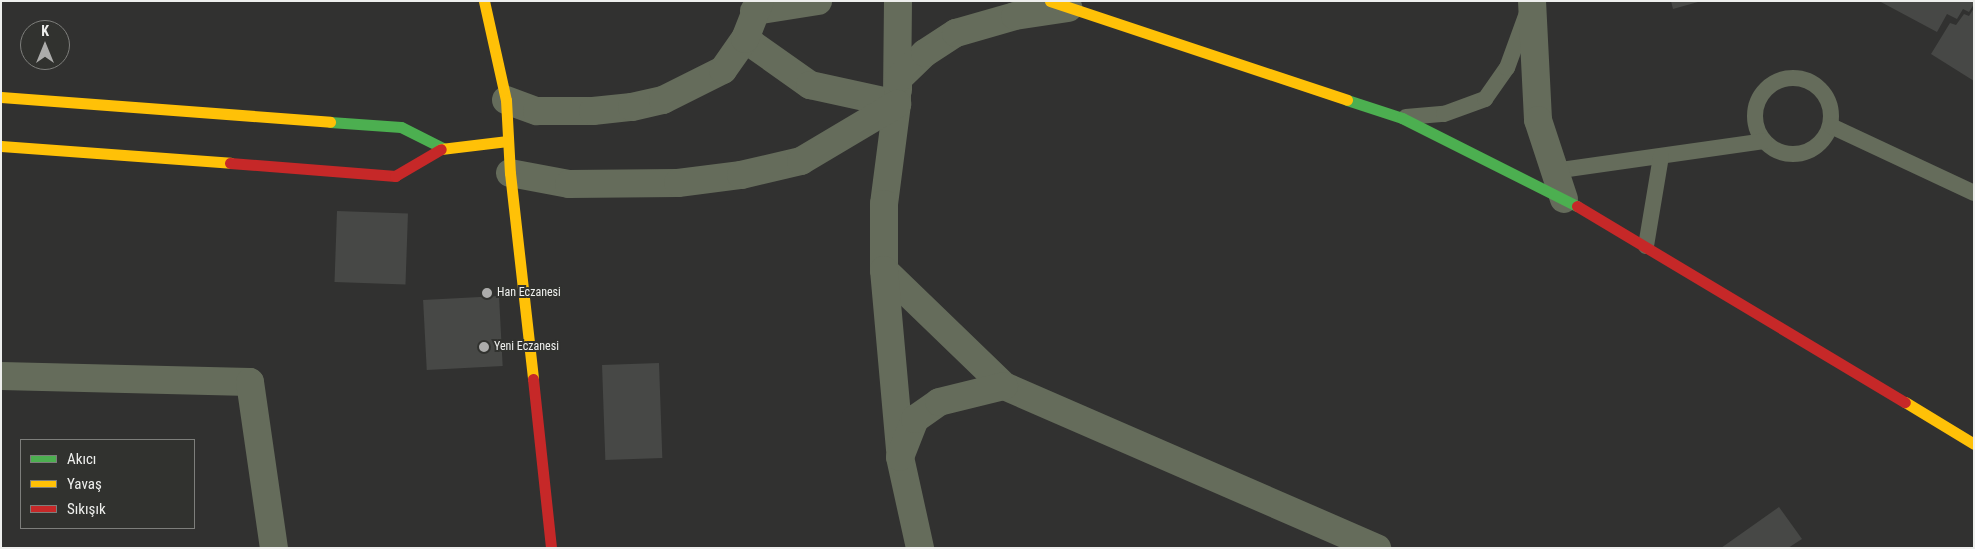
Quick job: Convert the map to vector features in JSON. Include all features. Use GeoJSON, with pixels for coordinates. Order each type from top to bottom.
{"type":"FeatureCollection","features":[{"type":"Feature","properties":{"kind":"street"},"geometry":{"type":"LineString","coordinates":[[484,1],[506,100],[510,173],[551,548]]}},
{"type":"Feature","properties":{"kind":"street"},"geometry":{"type":"LineString","coordinates":[[506,100],[537,111],[593,111],[632,108],[664,100],[723,70],[745,39],[757,6],[818,1]]}},
{"type":"Feature","properties":{"kind":"street"},"geometry":{"type":"LineString","coordinates":[[897,104],[898,1]]}},
{"type":"Feature","properties":{"kind":"street"},"geometry":{"type":"LineString","coordinates":[[1532,1],[1538,120],[1564,199]]}},
{"type":"Feature","properties":{"kind":"street"},"geometry":{"type":"LineString","coordinates":[[920,548],[900,457],[884,270],[884,204],[897,104],[898,79],[925,53],[956,33],[1059,5],[1402,118],[1564,199],[1646,246],[1974,444]]}},
{"type":"Feature","properties":{"kind":"street"},"geometry":{"type":"LineString","coordinates":[[745,39],[810,85],[897,104]]}},
{"type":"Feature","properties":{"kind":"street"},"geometry":{"type":"LineString","coordinates":[[1,97],[401,127],[443,148]]}},
{"type":"Feature","properties":{"kind":"street"},"geometry":{"type":"LineString","coordinates":[[510,173],[569,184],[678,183],[741,175],[801,161],[897,104]]}},
{"type":"Feature","properties":{"kind":"street"},"geometry":{"type":"LineString","coordinates":[[1,146],[395,176],[443,148],[508,141]]}},
{"type":"Feature","properties":{"kind":"street"},"geometry":{"type":"LineString","coordinates":[[884,270],[1004,386],[1377,548]]}},
{"type":"Feature","properties":{"kind":"street"},"geometry":{"type":"LineString","coordinates":[[1,376],[250,382],[274,548]]}},
{"type":"Feature","properties":{"kind":"street"},"geometry":{"type":"LineString","coordinates":[[900,457],[915,419],[939,402],[1004,386]]}},
{"type":"Feature","properties":{"kind":"lane"},"geometry":{"type":"LineString","coordinates":[[1402,118],[1444,114],[1485,99],[1507,68],[1532,1]]}},
{"type":"Feature","properties":{"kind":"lane"},"geometry":{"type":"LineString","coordinates":[[1793,77],[1810,81],[1824,92],[1831,108],[1831,126],[1825,138],[1802,153],[1775,150],[1764,141],[1756,126],[1755,108],[1762,92],[1776,81],[1793,77]]}},
{"type":"Feature","properties":{"kind":"lane"},"geometry":{"type":"LineString","coordinates":[[1831,126],[1974,193]]}},
{"type":"Feature","properties":{"kind":"lane"},"geometry":{"type":"LineString","coordinates":[[1554,171],[1764,141]]}},
{"type":"Feature","properties":{"kind":"lane"},"geometry":{"type":"LineString","coordinates":[[1646,246],[1662,156]]}},
{"type":"Feature","properties":{"kind":"building"},"geometry":{"type":"Polygon","coordinates":[[[1671,1],[1698,1],[1698,2],[1673,9],[1671,1]]]}},
{"type":"Feature","properties":{"kind":"building"},"geometry":{"type":"Polygon","coordinates":[[[1879,1],[1974,1],[1974,4],[1969,12],[1963,9],[1957,19],[1947,14],[1937,32],[1879,1]]]}},
{"type":"Feature","properties":{"kind":"building"},"geometry":{"type":"Polygon","coordinates":[[[1974,8],[1974,81],[1931,54],[1950,23],[1956,25],[1964,14],[1969,16],[1974,8]]]}},
{"type":"Feature","properties":{"kind":"building"},"geometry":{"type":"Polygon","coordinates":[[[337,211],[408,213],[405,284],[335,282],[337,211]]]}},
{"type":"Feature","properties":{"kind":"building"},"geometry":{"type":"Polygon","coordinates":[[[499,296],[503,366],[427,370],[423,300],[499,296]]]}},
{"type":"Feature","properties":{"kind":"building"},"geometry":{"type":"Polygon","coordinates":[[[659,363],[662,458],[605,460],[602,365],[659,363]]]}},
{"type":"Feature","properties":{"kind":"building"},"geometry":{"type":"Polygon","coordinates":[[[1779,507],[1802,539],[1788,548],[1721,548],[1779,507]]]}},
{"type":"Feature","properties":{"kind":"traffic: fast"},"geometry":{"type":"LineString","coordinates":[[1347,100],[1402,118],[1577,206]]}},
{"type":"Feature","properties":{"kind":"traffic: fast"},"geometry":{"type":"LineString","coordinates":[[330,122],[401,127],[443,148]]}},
{"type":"Feature","properties":{"kind":"traffic: slow"},"geometry":{"type":"LineString","coordinates":[[484,1],[506,100],[510,173],[533,379]]}},
{"type":"Feature","properties":{"kind":"traffic: slow"},"geometry":{"type":"LineString","coordinates":[[1050,1],[1347,100]]}},
{"type":"Feature","properties":{"kind":"traffic: slow"},"geometry":{"type":"LineString","coordinates":[[1,97],[330,122]]}},
{"type":"Feature","properties":{"kind":"traffic: slow"},"geometry":{"type":"LineString","coordinates":[[441,149],[508,141]]}},
{"type":"Feature","properties":{"kind":"traffic: slow"},"geometry":{"type":"LineString","coordinates":[[1,146],[230,163]]}},
{"type":"Feature","properties":{"kind":"traffic: slow"},"geometry":{"type":"LineString","coordinates":[[1905,402],[1974,444]]}},
{"type":"Feature","properties":{"kind":"traffic: jam"},"geometry":{"type":"LineString","coordinates":[[230,163],[395,176],[441,149]]}},
{"type":"Feature","properties":{"kind":"traffic: jam"},"geometry":{"type":"LineString","coordinates":[[1577,206],[1905,402]]}},
{"type":"Feature","properties":{"kind":"traffic: jam"},"geometry":{"type":"LineString","coordinates":[[533,379],[551,548]]}},
{"type":"Feature","properties":{"kind":"place","name":"Han Eczanesi"},"geometry":{"type":"Point","coordinates":[487,293]}},
{"type":"Feature","properties":{"kind":"place","name":"Yeni Eczanesi"},"geometry":{"type":"Point","coordinates":[484,347]}}]}
